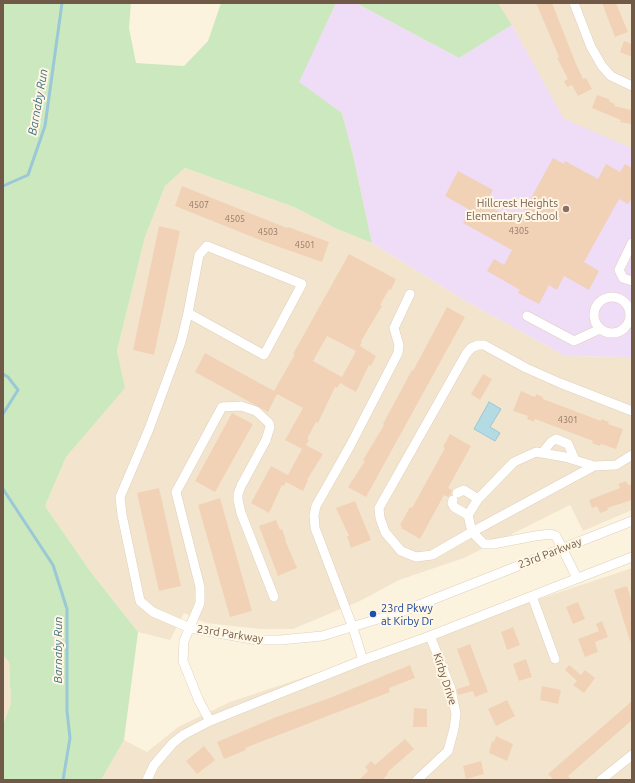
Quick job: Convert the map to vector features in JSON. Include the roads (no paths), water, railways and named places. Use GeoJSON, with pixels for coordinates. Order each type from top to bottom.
{"type":"FeatureCollection","features":[{"type":"Feature","properties":{"kind":"street"},"geometry":{"type":"LineString","coordinates":[[574,3],[591,47],[602,66],[611,76],[632,86]]}},
{"type":"Feature","properties":{"kind":"street"},"geometry":{"type":"LineString","coordinates":[[632,243],[619,270],[623,278],[632,281]]}},
{"type":"Feature","properties":{"kind":"street","name":"23rd Parkway"},"geometry":{"type":"LineString","coordinates":[[188,313],[264,355],[302,284],[207,246],[199,255],[181,342],[149,429],[120,497],[122,515],[140,601],[152,612],[190,628],[225,636],[257,640],[280,640],[322,636],[353,628],[401,612],[563,548],[631,524]]}},
{"type":"Feature","properties":{"kind":"street"},"geometry":{"type":"LineString","coordinates":[[363,660],[353,628],[315,528],[314,515],[316,506],[350,446],[398,353],[399,345],[394,328],[410,294]]}},
{"type":"Feature","properties":{"kind":"street"},"geometry":{"type":"LineString","coordinates":[[608,297],[618,298],[625,302],[631,311],[628,324],[621,331],[608,333],[600,329],[594,322],[593,313],[600,301],[608,297]]}},
{"type":"Feature","properties":{"kind":"street"},"geometry":{"type":"LineString","coordinates":[[526,316],[574,341],[600,329]]}},
{"type":"Feature","properties":{"kind":"street"},"geometry":{"type":"LineString","coordinates":[[594,466],[472,532],[438,553],[427,556],[412,556],[401,551],[385,532],[380,518],[379,508],[466,354],[471,348],[484,345],[532,371],[632,411]]}},
{"type":"Feature","properties":{"kind":"street"},"geometry":{"type":"LineString","coordinates":[[210,721],[199,701],[183,661],[184,641],[200,603],[200,587],[176,492],[222,407],[241,406],[256,411],[269,423],[270,428],[266,440],[241,486],[238,494],[238,500],[241,513],[274,597]]}},
{"type":"Feature","properties":{"kind":"street"},"geometry":{"type":"LineString","coordinates":[[542,453],[551,442],[556,439],[568,444],[575,460]]}},
{"type":"Feature","properties":{"kind":"street"},"geometry":{"type":"LineString","coordinates":[[577,578],[556,536],[550,534],[484,544],[472,532],[468,515],[478,498],[514,462],[530,454],[542,453],[575,460],[594,466],[616,465],[632,455]]}},
{"type":"Feature","properties":{"kind":"street"},"geometry":{"type":"LineString","coordinates":[[468,515],[454,507],[452,503],[455,496],[464,490],[478,498]]}},
{"type":"Feature","properties":{"kind":"street"},"geometry":{"type":"LineString","coordinates":[[147,780],[154,765],[173,743],[183,735],[210,721],[363,660],[430,636],[632,557]]}},
{"type":"Feature","properties":{"kind":"street"},"geometry":{"type":"LineString","coordinates":[[532,596],[555,659]]}},
{"type":"Feature","properties":{"kind":"street","name":"Kirby Drive"},"geometry":{"type":"LineString","coordinates":[[417,780],[448,751],[454,729],[456,714],[451,689],[430,636]]}},
{"type":"Feature","properties":{"kind":"street"},"geometry":{"type":"LineString","coordinates":[[601,780],[632,755]]}},
{"type":"Feature","properties":{"kind":"water"},"geometry":{"type":"Polygon","coordinates":[[[489,402],[501,409],[490,427],[500,433],[495,441],[474,429],[489,402]]]}},
{"type":"Feature","properties":{"kind":"waterway","name":"Barnaby Run"},"geometry":{"type":"LineString","coordinates":[[3,186],[28,175],[45,126],[62,3]]}},
{"type":"Feature","properties":{"kind":"waterway","name":"Barnaby Run"},"geometry":{"type":"LineString","coordinates":[[3,374],[8,377],[18,390],[3,414]]}},
{"type":"Feature","properties":{"kind":"waterway","name":"Barnaby Run"},"geometry":{"type":"LineString","coordinates":[[3,489],[53,565],[67,609],[67,711],[70,738],[63,780]]}},
{"type":"Feature","properties":{"kind":"place","name":"Hillcrest Heights Elementary School"},"geometry":{"type":"Point","coordinates":[566,209]}},
{"type":"Feature","properties":{"kind":"place","name":"23rd Pkwy at Kirby Dr"},"geometry":{"type":"Point","coordinates":[373,614]}}]}
